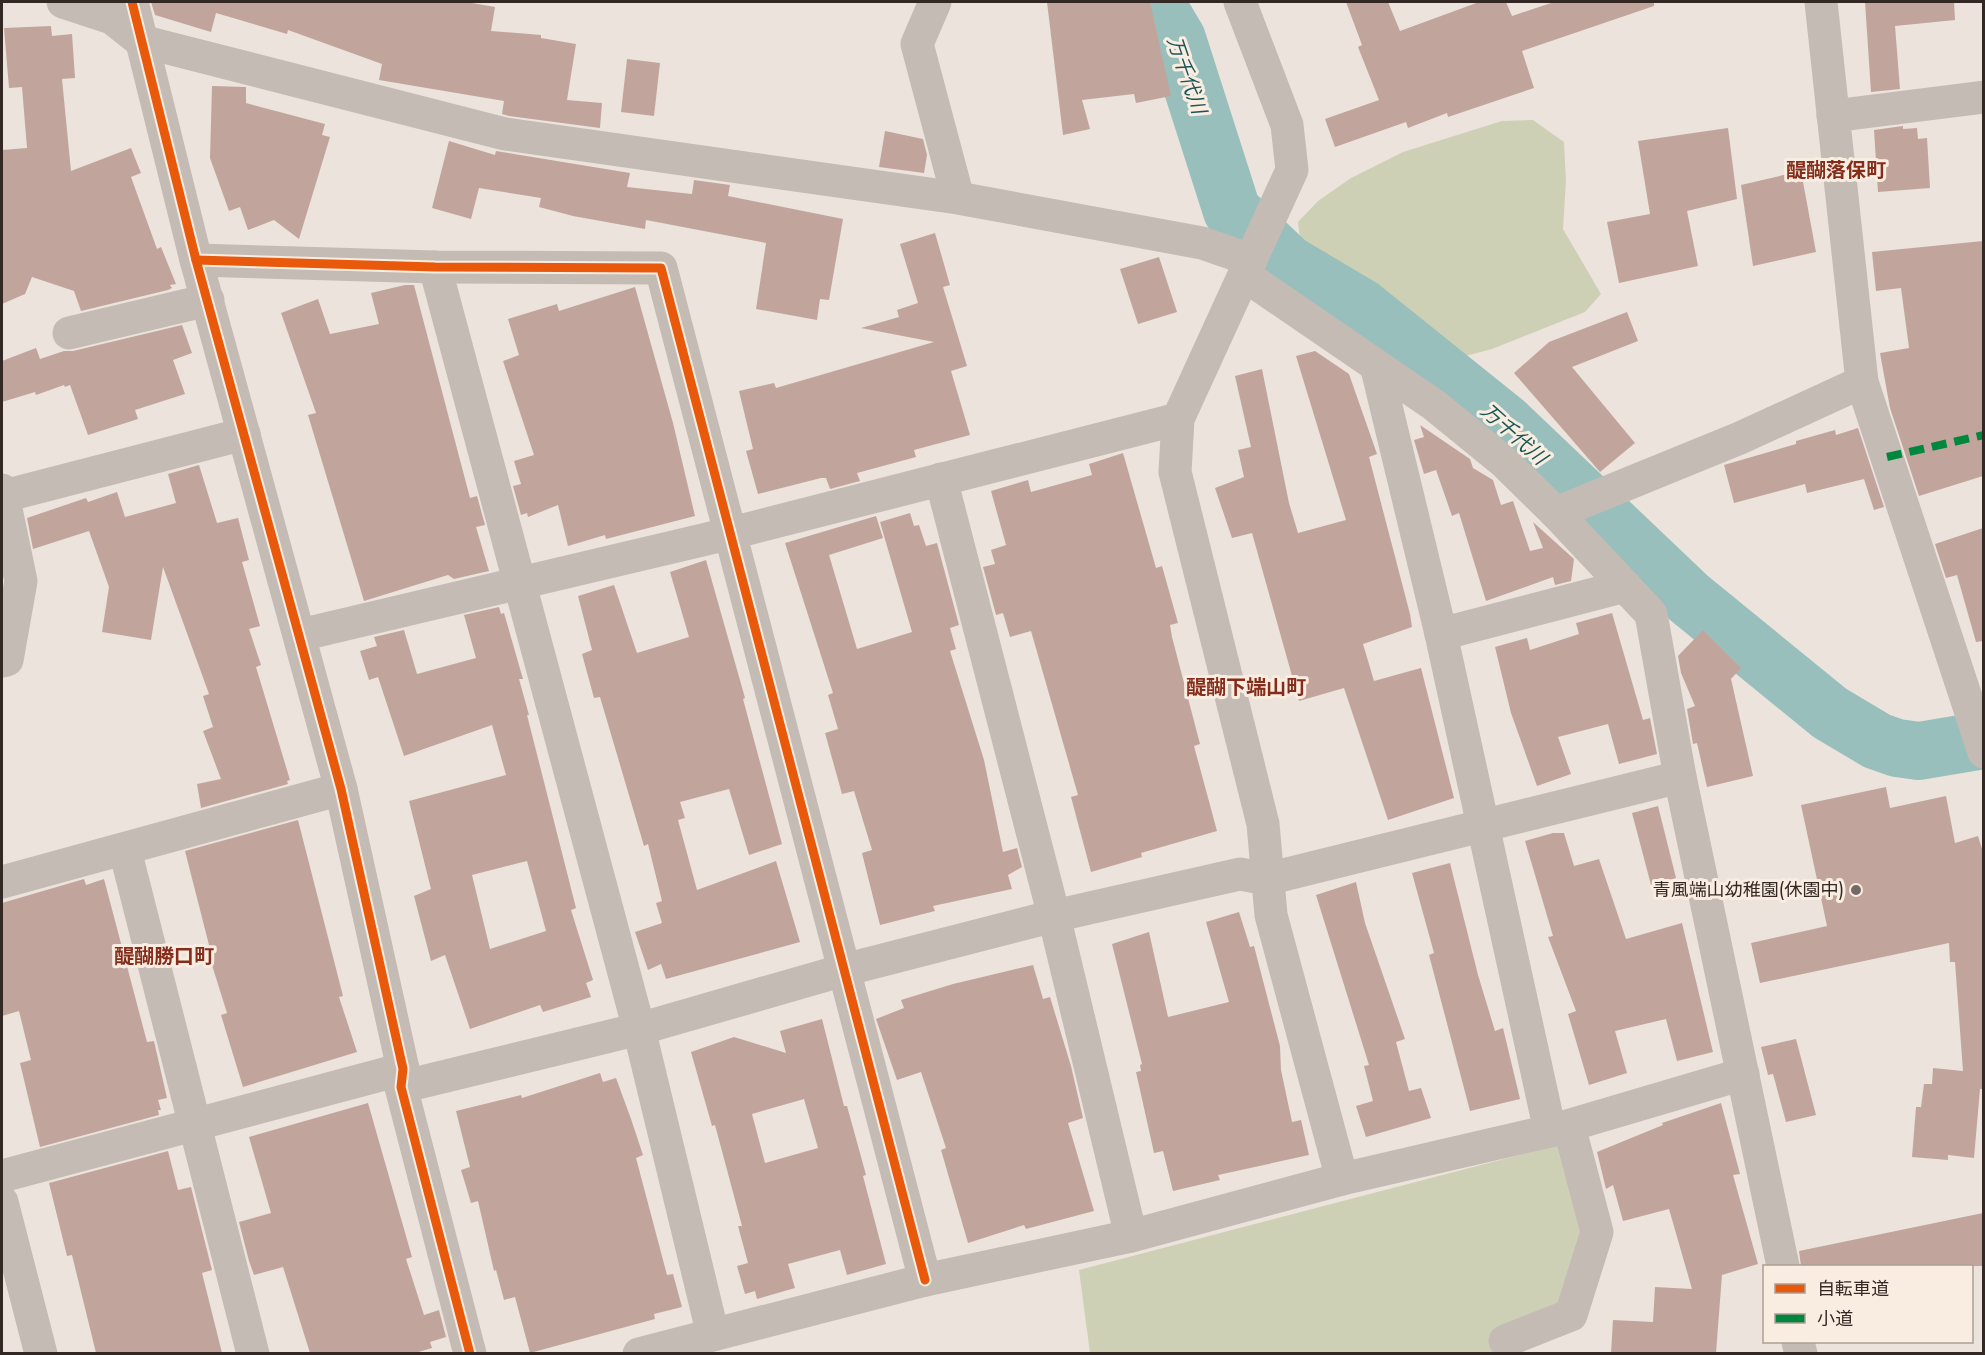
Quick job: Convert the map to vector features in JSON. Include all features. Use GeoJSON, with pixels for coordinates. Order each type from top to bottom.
{"type":"FeatureCollection","features":[{"type":"Feature","properties":{"kind":"street"},"geometry":{"type":"LineString","coordinates":[[63,2],[112,18],[141,41],[504,134],[958,198],[1254,254],[1377,369],[1443,412],[1504,462],[1575,505],[1625,586],[1651,614],[1680,777],[1783,1265]]}},
{"type":"Feature","properties":{"kind":"street"},"geometry":{"type":"LineString","coordinates":[[132,2],[196,260],[341,789],[402,1078],[470,1353]]}},
{"type":"Feature","properties":{"kind":"street"},"geometry":{"type":"LineString","coordinates":[[935,2],[917,44],[958,198]]}},
{"type":"Feature","properties":{"kind":"street"},"geometry":{"type":"LineString","coordinates":[[1240,2],[1287,125],[1292,170],[1178,419],[1175,472],[1263,824],[1271,915],[1342,1179]]}},
{"type":"Feature","properties":{"kind":"street"},"geometry":{"type":"LineString","coordinates":[[1821,2],[1862,382],[1979,734]]}},
{"type":"Feature","properties":{"kind":"street"},"geometry":{"type":"LineString","coordinates":[[1833,116],[1983,98]]}},
{"type":"Feature","properties":{"kind":"street"},"geometry":{"type":"LineString","coordinates":[[196,260],[435,267],[662,268],[925,1280]]}},
{"type":"Feature","properties":{"kind":"street"},"geometry":{"type":"LineString","coordinates":[[435,267],[639,1029],[713,1335]]}},
{"type":"Feature","properties":{"kind":"street"},"geometry":{"type":"LineString","coordinates":[[69,333],[208,300]]}},
{"type":"Feature","properties":{"kind":"street"},"geometry":{"type":"LineString","coordinates":[[1377,369],[1559,1129],[1597,1232],[1571,1316],[1505,1341]]}},
{"type":"Feature","properties":{"kind":"street"},"geometry":{"type":"LineString","coordinates":[[1575,505],[1740,438],[1862,382]]}},
{"type":"Feature","properties":{"kind":"street"},"geometry":{"type":"LineString","coordinates":[[300,635],[732,533],[1178,419]]}},
{"type":"Feature","properties":{"kind":"street"},"geometry":{"type":"LineString","coordinates":[[2,661],[8,660],[21,581],[4,509],[244,434]]}},
{"type":"Feature","properties":{"kind":"street"},"geometry":{"type":"LineString","coordinates":[[941,479],[1054,916],[1131,1236]]}},
{"type":"Feature","properties":{"kind":"street"},"geometry":{"type":"LineString","coordinates":[[1442,634],[1625,586]]}},
{"type":"Feature","properties":{"kind":"street"},"geometry":{"type":"LineString","coordinates":[[2,1176],[195,1126],[402,1078],[639,1029],[844,970],[1054,916],[1240,874],[1267,879],[1680,777]]}},
{"type":"Feature","properties":{"kind":"street"},"geometry":{"type":"LineString","coordinates":[[2,882],[341,789]]}},
{"type":"Feature","properties":{"kind":"street"},"geometry":{"type":"LineString","coordinates":[[125,850],[253,1353]]}},
{"type":"Feature","properties":{"kind":"street"},"geometry":{"type":"LineString","coordinates":[[639,1353],[925,1280],[1131,1236],[1342,1179],[1559,1129],[1743,1074]]}},
{"type":"Feature","properties":{"kind":"street"},"geometry":{"type":"LineString","coordinates":[[2,1202],[40,1353]]}},
{"type":"Feature","properties":{"kind":"green space"},"geometry":{"type":"Polygon","coordinates":[[[1533,120],[1564,142],[1566,181],[1563,229],[1601,294],[1585,312],[1492,349],[1454,359],[1421,343],[1375,303],[1329,280],[1301,247],[1298,222],[1318,201],[1351,178],[1403,152],[1502,121],[1533,120]]]}},
{"type":"Feature","properties":{"kind":"green space"},"geometry":{"type":"Polygon","coordinates":[[[1561,1144],[1585,1239],[1559,1307],[1498,1353],[1090,1353],[1079,1270],[1561,1144]]]}},
{"type":"Feature","properties":{"kind":"building"},"geometry":{"type":"Polygon","coordinates":[[[151,2],[466,2],[495,7],[491,31],[541,35],[541,38],[576,44],[567,100],[602,103],[600,128],[509,116],[502,114],[504,101],[379,80],[382,64],[288,30],[287,34],[216,13],[211,32],[155,15],[151,2]]]}},
{"type":"Feature","properties":{"kind":"building"},"geometry":{"type":"Polygon","coordinates":[[[1047,2],[1150,2],[1171,96],[1136,103],[1134,94],[1082,100],[1090,129],[1063,135],[1047,2]]]}},
{"type":"Feature","properties":{"kind":"building"},"geometry":{"type":"Polygon","coordinates":[[[1346,2],[1388,2],[1400,31],[1479,2],[1506,2],[1512,16],[1554,2],[1654,2],[1654,6],[1522,51],[1534,88],[1448,117],[1447,113],[1408,128],[1406,122],[1335,147],[1325,119],[1379,100],[1358,47],[1362,45],[1346,2]]]}},
{"type":"Feature","properties":{"kind":"building"},"geometry":{"type":"Polygon","coordinates":[[[1865,2],[1954,2],[1955,20],[1895,26],[1900,89],[1871,92],[1865,2]]]}},
{"type":"Feature","properties":{"kind":"building"},"geometry":{"type":"Polygon","coordinates":[[[51,26],[52,36],[72,34],[75,78],[62,79],[71,171],[131,148],[141,173],[131,177],[157,249],[161,247],[176,284],[170,285],[172,288],[168,290],[81,311],[74,291],[32,277],[25,294],[2,304],[2,150],[27,148],[22,87],[9,88],[4,28],[51,26]]]}},
{"type":"Feature","properties":{"kind":"building"},"geometry":{"type":"Polygon","coordinates":[[[627,59],[660,63],[654,116],[621,112],[627,59]]]}},
{"type":"Feature","properties":{"kind":"building"},"geometry":{"type":"Polygon","coordinates":[[[212,86],[246,87],[246,103],[325,124],[322,135],[330,137],[299,239],[274,220],[248,230],[240,207],[229,211],[210,158],[212,86]]]}},
{"type":"Feature","properties":{"kind":"building"},"geometry":{"type":"Polygon","coordinates":[[[1903,126],[1903,129],[1917,128],[1918,139],[1927,138],[1930,188],[1878,192],[1874,130],[1903,126]]]}},
{"type":"Feature","properties":{"kind":"building"},"geometry":{"type":"Polygon","coordinates":[[[1728,128],[1737,199],[1687,211],[1698,266],[1619,283],[1607,222],[1650,214],[1638,141],[1728,128]]]}},
{"type":"Feature","properties":{"kind":"building"},"geometry":{"type":"Polygon","coordinates":[[[885,131],[923,139],[927,155],[924,173],[879,167],[885,131]]]}},
{"type":"Feature","properties":{"kind":"building"},"geometry":{"type":"Polygon","coordinates":[[[449,141],[495,155],[496,151],[630,173],[627,187],[692,194],[694,180],[730,185],[728,196],[843,219],[829,300],[820,299],[817,320],[756,309],[766,243],[646,220],[645,229],[573,216],[539,207],[541,198],[479,188],[471,219],[432,208],[449,141]]]}},
{"type":"Feature","properties":{"kind":"building"},"geometry":{"type":"Polygon","coordinates":[[[1801,171],[1816,252],[1753,266],[1741,185],[1801,171]]]}},
{"type":"Feature","properties":{"kind":"building"},"geometry":{"type":"Polygon","coordinates":[[[935,233],[950,285],[943,287],[967,366],[951,371],[970,435],[914,450],[916,457],[857,473],[860,481],[830,489],[826,478],[821,478],[758,494],[746,451],[753,449],[739,391],[774,383],[776,388],[934,342],[861,328],[899,317],[897,310],[918,303],[900,244],[935,233]]]}},
{"type":"Feature","properties":{"kind":"building"},"geometry":{"type":"Polygon","coordinates":[[[1983,241],[1983,476],[1919,496],[1890,408],[1880,353],[1909,348],[1901,288],[1876,291],[1872,252],[1983,241]]]}},
{"type":"Feature","properties":{"kind":"building"},"geometry":{"type":"Polygon","coordinates":[[[1159,257],[1177,312],[1138,324],[1120,269],[1159,257]]]}},
{"type":"Feature","properties":{"kind":"building"},"geometry":{"type":"Polygon","coordinates":[[[414,285],[470,498],[477,496],[485,525],[476,527],[489,571],[454,579],[448,575],[364,601],[308,415],[316,413],[281,313],[318,299],[330,334],[379,324],[371,293],[414,285]]]}},
{"type":"Feature","properties":{"kind":"building"},"geometry":{"type":"Polygon","coordinates":[[[635,287],[673,423],[695,516],[606,539],[605,535],[568,546],[558,505],[528,517],[527,513],[521,515],[513,486],[521,484],[514,461],[534,455],[503,361],[519,355],[508,319],[557,304],[559,311],[635,287]]]}},
{"type":"Feature","properties":{"kind":"building"},"geometry":{"type":"Polygon","coordinates":[[[1627,312],[1638,341],[1572,367],[1635,443],[1600,472],[1514,373],[1549,342],[1627,312]]]}},
{"type":"Feature","properties":{"kind":"building"},"geometry":{"type":"Polygon","coordinates":[[[182,325],[192,353],[173,360],[185,394],[135,410],[138,419],[88,435],[70,385],[2,402],[2,361],[36,348],[40,359],[64,351],[73,351],[182,325]]]}},
{"type":"Feature","properties":{"kind":"building"},"geometry":{"type":"Polygon","coordinates":[[[1315,351],[1349,374],[1377,454],[1369,457],[1410,614],[1412,627],[1363,644],[1374,681],[1421,668],[1454,798],[1388,820],[1344,688],[1299,701],[1252,533],[1232,538],[1215,488],[1244,477],[1238,450],[1251,447],[1235,376],[1262,369],[1289,503],[1298,533],[1346,520],[1296,356],[1315,351]]]}},
{"type":"Feature","properties":{"kind":"building"},"geometry":{"type":"Polygon","coordinates":[[[1420,425],[1470,459],[1473,468],[1493,480],[1501,505],[1513,501],[1530,551],[1543,548],[1533,522],[1574,559],[1571,581],[1555,585],[1553,577],[1486,601],[1459,513],[1452,516],[1436,470],[1424,474],[1414,440],[1424,437],[1420,425]]]}},
{"type":"Feature","properties":{"kind":"building"},"geometry":{"type":"Polygon","coordinates":[[[1858,428],[1884,507],[1874,510],[1864,479],[1807,493],[1805,484],[1734,503],[1724,465],[1835,430],[1836,435],[1858,428]]]}},
{"type":"Feature","properties":{"kind":"building"},"geometry":{"type":"Polygon","coordinates":[[[1123,453],[1156,568],[1162,566],[1178,623],[1170,625],[1172,637],[1200,744],[1194,746],[1217,831],[1141,853],[1142,857],[1091,872],[1071,797],[1078,795],[1031,631],[1010,637],[1003,613],[996,615],[983,567],[995,564],[991,550],[1006,545],[991,491],[1028,480],[1031,492],[1092,475],[1089,464],[1123,453]]]}},
{"type":"Feature","properties":{"kind":"building"},"geometry":{"type":"Polygon","coordinates":[[[199,465],[217,523],[238,518],[249,560],[242,562],[260,626],[249,629],[261,665],[256,667],[290,780],[287,781],[288,784],[201,808],[197,784],[221,779],[203,731],[213,727],[203,696],[209,694],[163,567],[151,640],[102,632],[109,587],[89,531],[33,549],[27,518],[86,498],[88,502],[117,492],[125,517],[176,503],[168,474],[199,465]]]}},
{"type":"Feature","properties":{"kind":"building"},"geometry":{"type":"Polygon","coordinates":[[[910,513],[914,526],[919,525],[926,546],[937,543],[959,625],[950,628],[956,649],[950,651],[984,760],[1003,852],[1017,848],[1022,867],[1008,875],[1012,889],[933,906],[935,911],[880,925],[862,853],[872,850],[854,791],[842,794],[825,733],[838,729],[828,695],[833,693],[785,543],[876,516],[883,538],[829,555],[857,649],[912,632],[880,522],[910,513]]]}},
{"type":"Feature","properties":{"kind":"building"},"geometry":{"type":"Polygon","coordinates":[[[1983,528],[1983,641],[1976,642],[1957,575],[1946,578],[1935,544],[1983,528]]]}},
{"type":"Feature","properties":{"kind":"building"},"geometry":{"type":"Polygon","coordinates":[[[706,560],[745,698],[743,699],[782,844],[749,855],[729,789],[680,802],[685,818],[678,820],[697,890],[776,861],[800,942],[666,979],[661,964],[648,970],[635,932],[662,923],[656,903],[662,901],[648,844],[644,846],[600,697],[594,698],[582,654],[592,650],[578,596],[614,585],[637,653],[689,637],[670,572],[706,560]]]}},
{"type":"Feature","properties":{"kind":"building"},"geometry":{"type":"Polygon","coordinates":[[[499,607],[501,614],[504,613],[523,679],[519,679],[529,715],[527,715],[576,908],[571,910],[593,980],[586,983],[591,997],[543,1012],[540,1005],[470,1029],[445,955],[431,961],[414,896],[431,889],[409,801],[506,775],[492,725],[404,756],[378,677],[369,680],[360,651],[377,646],[374,637],[404,630],[417,674],[476,658],[464,615],[499,607]],[[527,861],[472,875],[490,949],[546,931],[527,861]]]}},
{"type":"Feature","properties":{"kind":"building"},"geometry":{"type":"Polygon","coordinates":[[[1612,613],[1643,720],[1650,718],[1657,754],[1619,764],[1608,724],[1558,737],[1571,774],[1537,786],[1511,713],[1495,647],[1527,638],[1530,650],[1579,634],[1576,623],[1612,613]]]}},
{"type":"Feature","properties":{"kind":"building"},"geometry":{"type":"Polygon","coordinates":[[[1703,630],[1741,668],[1731,679],[1753,776],[1707,787],[1697,743],[1693,744],[1687,709],[1695,706],[1681,673],[1678,656],[1703,630]]]}},
{"type":"Feature","properties":{"kind":"building"},"geometry":{"type":"Polygon","coordinates":[[[1886,787],[1890,808],[1946,796],[1955,843],[1978,836],[1983,852],[1983,1089],[1980,1089],[1974,1158],[1948,1155],[1948,1160],[1912,1157],[1916,1107],[1921,1107],[1924,1084],[1932,1084],[1933,1068],[1963,1071],[1955,962],[1950,962],[1949,943],[1760,983],[1751,943],[1827,926],[1801,805],[1886,787]]]}},
{"type":"Feature","properties":{"kind":"building"},"geometry":{"type":"Polygon","coordinates":[[[1658,806],[1676,878],[1651,885],[1632,813],[1658,806]]]}},
{"type":"Feature","properties":{"kind":"building"},"geometry":{"type":"Polygon","coordinates":[[[298,820],[343,996],[339,997],[357,1052],[243,1087],[221,1015],[227,1013],[206,946],[209,945],[185,851],[298,820]]]}},
{"type":"Feature","properties":{"kind":"building"},"geometry":{"type":"Polygon","coordinates":[[[1553,833],[1564,833],[1574,866],[1599,859],[1626,939],[1682,923],[1713,1052],[1677,1061],[1666,1019],[1615,1031],[1627,1073],[1589,1085],[1568,1014],[1576,1011],[1548,937],[1553,936],[1525,841],[1553,833]]]}},
{"type":"Feature","properties":{"kind":"building"},"geometry":{"type":"Polygon","coordinates":[[[1450,863],[1478,975],[1495,1031],[1503,1028],[1520,1099],[1470,1111],[1429,955],[1434,953],[1412,873],[1450,863]]]}},
{"type":"Feature","properties":{"kind":"building"},"geometry":{"type":"Polygon","coordinates":[[[84,879],[86,885],[104,879],[147,1042],[154,1041],[167,1098],[158,1100],[161,1110],[158,1110],[159,1115],[40,1147],[20,1063],[31,1060],[19,1011],[2,1016],[2,903],[84,879]]]}},
{"type":"Feature","properties":{"kind":"building"},"geometry":{"type":"Polygon","coordinates":[[[1356,882],[1365,923],[1405,1039],[1396,1042],[1409,1091],[1421,1088],[1431,1118],[1366,1137],[1356,1106],[1373,1101],[1364,1066],[1369,1065],[1316,895],[1356,882]]]}},
{"type":"Feature","properties":{"kind":"building"},"geometry":{"type":"Polygon","coordinates":[[[1239,912],[1250,947],[1254,946],[1280,1046],[1281,1070],[1292,1122],[1301,1120],[1309,1155],[1218,1175],[1220,1180],[1173,1191],[1163,1151],[1154,1153],[1136,1072],[1141,1071],[1140,1065],[1142,1064],[1112,944],[1149,932],[1168,1017],[1229,1002],[1206,922],[1239,912]]]}},
{"type":"Feature","properties":{"kind":"building"},"geometry":{"type":"Polygon","coordinates":[[[1033,965],[1043,999],[1050,997],[1071,1066],[1083,1118],[1068,1123],[1094,1211],[1026,1229],[1024,1225],[968,1243],[941,1150],[946,1148],[921,1072],[897,1080],[876,1019],[904,1008],[901,1000],[953,984],[1033,965]]]}},
{"type":"Feature","properties":{"kind":"building"},"geometry":{"type":"Polygon","coordinates":[[[822,1019],[844,1106],[847,1106],[866,1175],[863,1176],[886,1264],[847,1275],[840,1250],[788,1264],[795,1288],[757,1299],[755,1291],[745,1294],[737,1266],[748,1263],[738,1226],[742,1226],[715,1125],[712,1126],[691,1052],[734,1037],[786,1053],[780,1031],[822,1019]],[[804,1099],[752,1114],[765,1163],[818,1148],[804,1099]]]}},
{"type":"Feature","properties":{"kind":"building"},"geometry":{"type":"Polygon","coordinates":[[[1796,1039],[1816,1115],[1786,1122],[1773,1074],[1768,1075],[1761,1047],[1796,1039]]]}},
{"type":"Feature","properties":{"kind":"building"},"geometry":{"type":"Polygon","coordinates":[[[600,1073],[603,1082],[616,1078],[631,1119],[643,1155],[636,1158],[667,1275],[673,1274],[682,1307],[654,1314],[655,1319],[530,1353],[515,1297],[504,1300],[496,1270],[494,1271],[478,1201],[471,1203],[461,1170],[470,1167],[456,1111],[521,1095],[522,1098],[600,1073]]]}},
{"type":"Feature","properties":{"kind":"building"},"geometry":{"type":"Polygon","coordinates":[[[368,1103],[412,1257],[406,1259],[424,1315],[439,1310],[446,1337],[430,1342],[432,1348],[415,1353],[310,1353],[283,1267],[254,1275],[249,1261],[239,1222],[271,1213],[249,1137],[368,1103]]]}},
{"type":"Feature","properties":{"kind":"building"},"geometry":{"type":"Polygon","coordinates":[[[1721,1103],[1740,1174],[1733,1175],[1758,1264],[1722,1275],[1716,1353],[1611,1353],[1613,1320],[1653,1322],[1655,1287],[1692,1289],[1669,1209],[1623,1221],[1613,1185],[1606,1189],[1597,1152],[1663,1125],[1662,1123],[1721,1103]]]}},
{"type":"Feature","properties":{"kind":"building"},"geometry":{"type":"Polygon","coordinates":[[[168,1151],[178,1190],[191,1187],[212,1270],[202,1273],[222,1353],[96,1353],[72,1255],[67,1256],[49,1183],[168,1151]]]}},
{"type":"Feature","properties":{"kind":"building"},"geometry":{"type":"Polygon","coordinates":[[[1983,1213],[1983,1266],[1801,1265],[1799,1251],[1983,1213]]]}},
{"type":"Feature","properties":{"kind":"waterway","name":"万千代川"},"geometry":{"type":"LineString","coordinates":[[1155,2],[1177,39],[1232,211],[1288,264],[1362,308],[1504,422],[1689,598],[1830,713],[1877,741],[1897,748],[1919,751],[1984,740]]}},
{"type":"Feature","properties":{"kind":"marked path"},"geometry":{"type":"LineString","coordinates":[[1887,457],[1984,435]]}},
{"type":"Feature","properties":{"kind":"cycle path"},"geometry":{"type":"LineString","coordinates":[[132,2],[196,260],[341,789],[403,1069],[401,1087],[470,1354]]}},
{"type":"Feature","properties":{"kind":"cycle path"},"geometry":{"type":"LineString","coordinates":[[196,260],[435,267],[661,268],[925,1280]]}},
{"type":"Feature","properties":{"kind":"place","name":"青風端山幼稚園(休園中)"},"geometry":{"type":"Point","coordinates":[1856,890]}},
{"type":"Feature","properties":{"kind":"district","name":"醍醐落保町"},"geometry":{"type":"Point","coordinates":[1836,170]}},
{"type":"Feature","properties":{"kind":"district","name":"醍醐下端山町"},"geometry":{"type":"Point","coordinates":[1246,687]}},
{"type":"Feature","properties":{"kind":"district","name":"醍醐勝口町"},"geometry":{"type":"Point","coordinates":[164,956]}}]}
